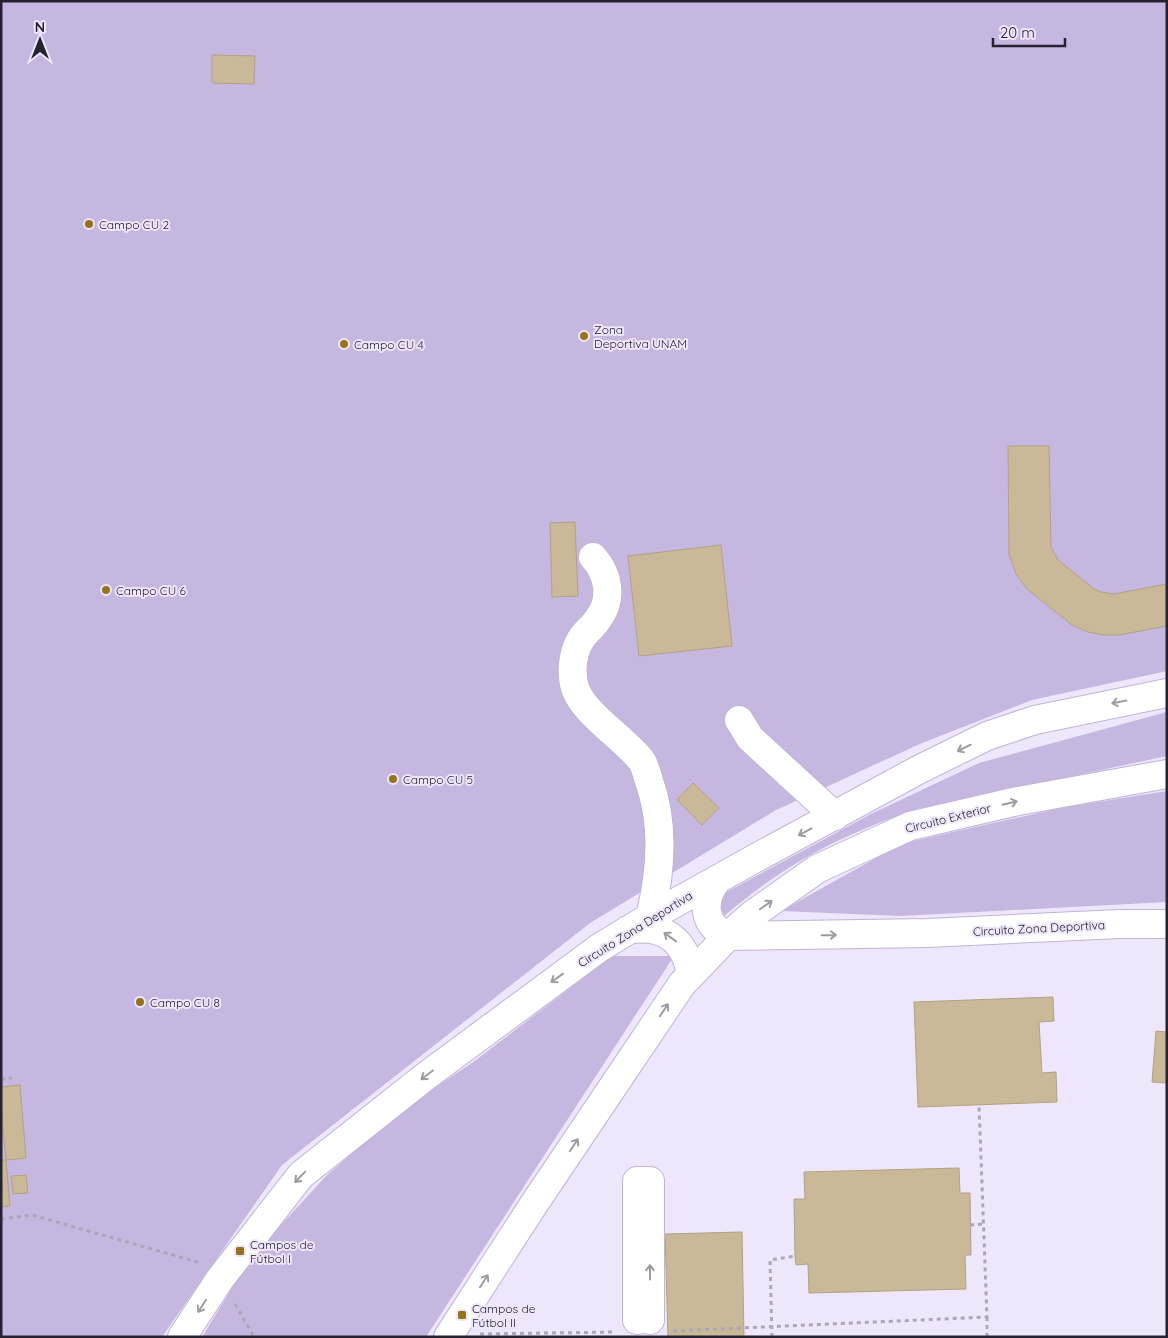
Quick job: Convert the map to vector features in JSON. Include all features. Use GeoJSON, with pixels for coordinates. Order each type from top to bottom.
{"type":"FeatureCollection","features":[{"type":"Feature","properties":{"kind":"street"},"geometry":{"type":"LineString","coordinates":[[593,557],[605,576],[608,587],[607,599],[598,620],[584,635],[575,654],[572,670],[574,684],[579,699],[642,761],[651,786],[657,812],[660,838],[660,865],[656,891],[639,923],[640,928],[653,929],[675,940],[689,961],[691,974]]}},
{"type":"Feature","properties":{"kind":"street","name":"Circuito Zona Deportiva"},"geometry":{"type":"LineString","coordinates":[[182,1337],[220,1278],[301,1175],[426,1076],[599,948],[639,923],[718,879],[920,769],[987,736],[1036,720],[1167,693]]}},
{"type":"Feature","properties":{"kind":"street"},"geometry":{"type":"LineString","coordinates":[[740,720],[750,738],[835,816]]}},
{"type":"Feature","properties":{"kind":"street","name":"Circuito Exterior"},"geometry":{"type":"LineString","coordinates":[[728,936],[752,915],[817,869],[910,826],[1018,801],[1167,774]]}},
{"type":"Feature","properties":{"kind":"street"},"geometry":{"type":"LineString","coordinates":[[449,1336],[682,984],[728,936],[718,932],[712,925],[706,909],[707,898],[711,888],[718,879]]}},
{"type":"Feature","properties":{"kind":"street"},"geometry":{"type":"LineString","coordinates":[[1119,924],[1167,924]]}},
{"type":"Feature","properties":{"kind":"street"},"geometry":{"type":"LineString","coordinates":[[1119,924],[1156,927],[1167,930]]}},
{"type":"Feature","properties":{"kind":"street","name":"Circuito Zona Deportiva"},"geometry":{"type":"LineString","coordinates":[[728,936],[928,933],[1119,924]]}},
{"type":"Feature","properties":{"kind":"path"},"geometry":{"type":"LineString","coordinates":[[1,1079],[12,1078]]}},
{"type":"Feature","properties":{"kind":"path"},"geometry":{"type":"LineString","coordinates":[[980,1105],[987,1337]]}},
{"type":"Feature","properties":{"kind":"path"},"geometry":{"type":"LineString","coordinates":[[1,1218],[32,1215],[199,1262],[220,1278],[254,1337]]}},
{"type":"Feature","properties":{"kind":"path"},"geometry":{"type":"LineString","coordinates":[[970,1225],[983,1224]]}},
{"type":"Feature","properties":{"kind":"path"},"geometry":{"type":"LineString","coordinates":[[772,1337],[770,1260],[796,1256]]}},
{"type":"Feature","properties":{"kind":"path"},"geometry":{"type":"LineString","coordinates":[[449,1336],[643,1326],[772,1328],[987,1318]]}},
{"type":"Feature","properties":{"kind":"shaded area","name":"Zona Deportiva UNAM"},"geometry":{"type":"Polygon","coordinates":[[[1,1],[1167,1],[1167,671],[1032,700],[922,743],[776,810],[590,923],[282,1165],[162,1337],[1,1337],[1,1]]]}},
{"type":"Feature","properties":{"kind":"shaded area"},"geometry":{"type":"Polygon","coordinates":[[[1167,712],[1167,756],[918,809],[890,819],[815,852],[769,881],[724,916],[717,897],[871,814],[979,763],[1167,712]]]}},
{"type":"Feature","properties":{"kind":"shaded area"},"geometry":{"type":"Polygon","coordinates":[[[1167,791],[1167,902],[901,916],[781,911],[903,843],[1066,807],[1167,791]]]}},
{"type":"Feature","properties":{"kind":"shaded area"},"geometry":{"type":"Polygon","coordinates":[[[612,956],[674,956],[426,1337],[202,1337],[241,1273],[268,1239],[328,1174],[397,1115],[472,1063],[612,956]]]}},
{"type":"Feature","properties":{"kind":"building"},"geometry":{"type":"Polygon","coordinates":[[[212,55],[255,56],[254,84],[212,83],[212,55]]]}},
{"type":"Feature","properties":{"kind":"building"},"geometry":{"type":"Polygon","coordinates":[[[1008,446],[1049,446],[1051,547],[1058,560],[1094,589],[1101,592],[1114,594],[1167,584],[1167,626],[1119,635],[1088,632],[1072,625],[1027,589],[1016,574],[1009,554],[1008,446]]]}},
{"type":"Feature","properties":{"kind":"building"},"geometry":{"type":"Polygon","coordinates":[[[575,522],[578,596],[552,597],[550,523],[575,522]]]}},
{"type":"Feature","properties":{"kind":"building"},"geometry":{"type":"Polygon","coordinates":[[[721,545],[732,646],[639,656],[628,556],[721,545]]]}},
{"type":"Feature","properties":{"kind":"building"},"geometry":{"type":"Polygon","coordinates":[[[693,783],[719,808],[702,825],[677,800],[693,783]]]}},
{"type":"Feature","properties":{"kind":"building"},"geometry":{"type":"Polygon","coordinates":[[[1053,997],[1054,1021],[1039,1022],[1042,1073],[1056,1072],[1057,1102],[918,1107],[914,1002],[1053,997]]]}},
{"type":"Feature","properties":{"kind":"building"},"geometry":{"type":"Polygon","coordinates":[[[1156,1031],[1167,1032],[1167,1083],[1152,1082],[1156,1031]]]}},
{"type":"Feature","properties":{"kind":"building"},"geometry":{"type":"Polygon","coordinates":[[[20,1085],[26,1158],[6,1160],[1,1111],[1,1087],[20,1085]]]}},
{"type":"Feature","properties":{"kind":"building"},"geometry":{"type":"Polygon","coordinates":[[[1,1160],[6,1160],[10,1206],[1,1207],[1,1160]]]}},
{"type":"Feature","properties":{"kind":"building"},"geometry":{"type":"Polygon","coordinates":[[[959,1168],[960,1193],[970,1193],[971,1255],[965,1255],[966,1289],[809,1293],[808,1264],[796,1265],[795,1256],[794,1199],[805,1199],[804,1172],[959,1168]]]}},
{"type":"Feature","properties":{"kind":"building"},"geometry":{"type":"Polygon","coordinates":[[[26,1175],[28,1193],[13,1194],[11,1176],[26,1175]]]}},
{"type":"Feature","properties":{"kind":"building"},"geometry":{"type":"Polygon","coordinates":[[[742,1232],[744,1337],[668,1337],[665,1234],[742,1232]]]}},
{"type":"Feature","properties":{"kind":"place","name":"Campo CU 2"},"geometry":{"type":"Point","coordinates":[89,224]}},
{"type":"Feature","properties":{"kind":"place","name":"Zona Deportiva UNAM"},"geometry":{"type":"Point","coordinates":[584,336]}},
{"type":"Feature","properties":{"kind":"place","name":"Campo CU 4"},"geometry":{"type":"Point","coordinates":[344,344]}},
{"type":"Feature","properties":{"kind":"place","name":"Campo CU 6"},"geometry":{"type":"Point","coordinates":[106,590]}},
{"type":"Feature","properties":{"kind":"place","name":"Campo CU 5"},"geometry":{"type":"Point","coordinates":[393,779]}},
{"type":"Feature","properties":{"kind":"place","name":"Campo CU 8"},"geometry":{"type":"Point","coordinates":[140,1002]}},
{"type":"Feature","properties":{"kind":"place","name":"Campos de Fútbol I"},"geometry":{"type":"Point","coordinates":[240,1251]}},
{"type":"Feature","properties":{"kind":"place","name":"Campos de Fútbol II"},"geometry":{"type":"Point","coordinates":[462,1315]}}]}
